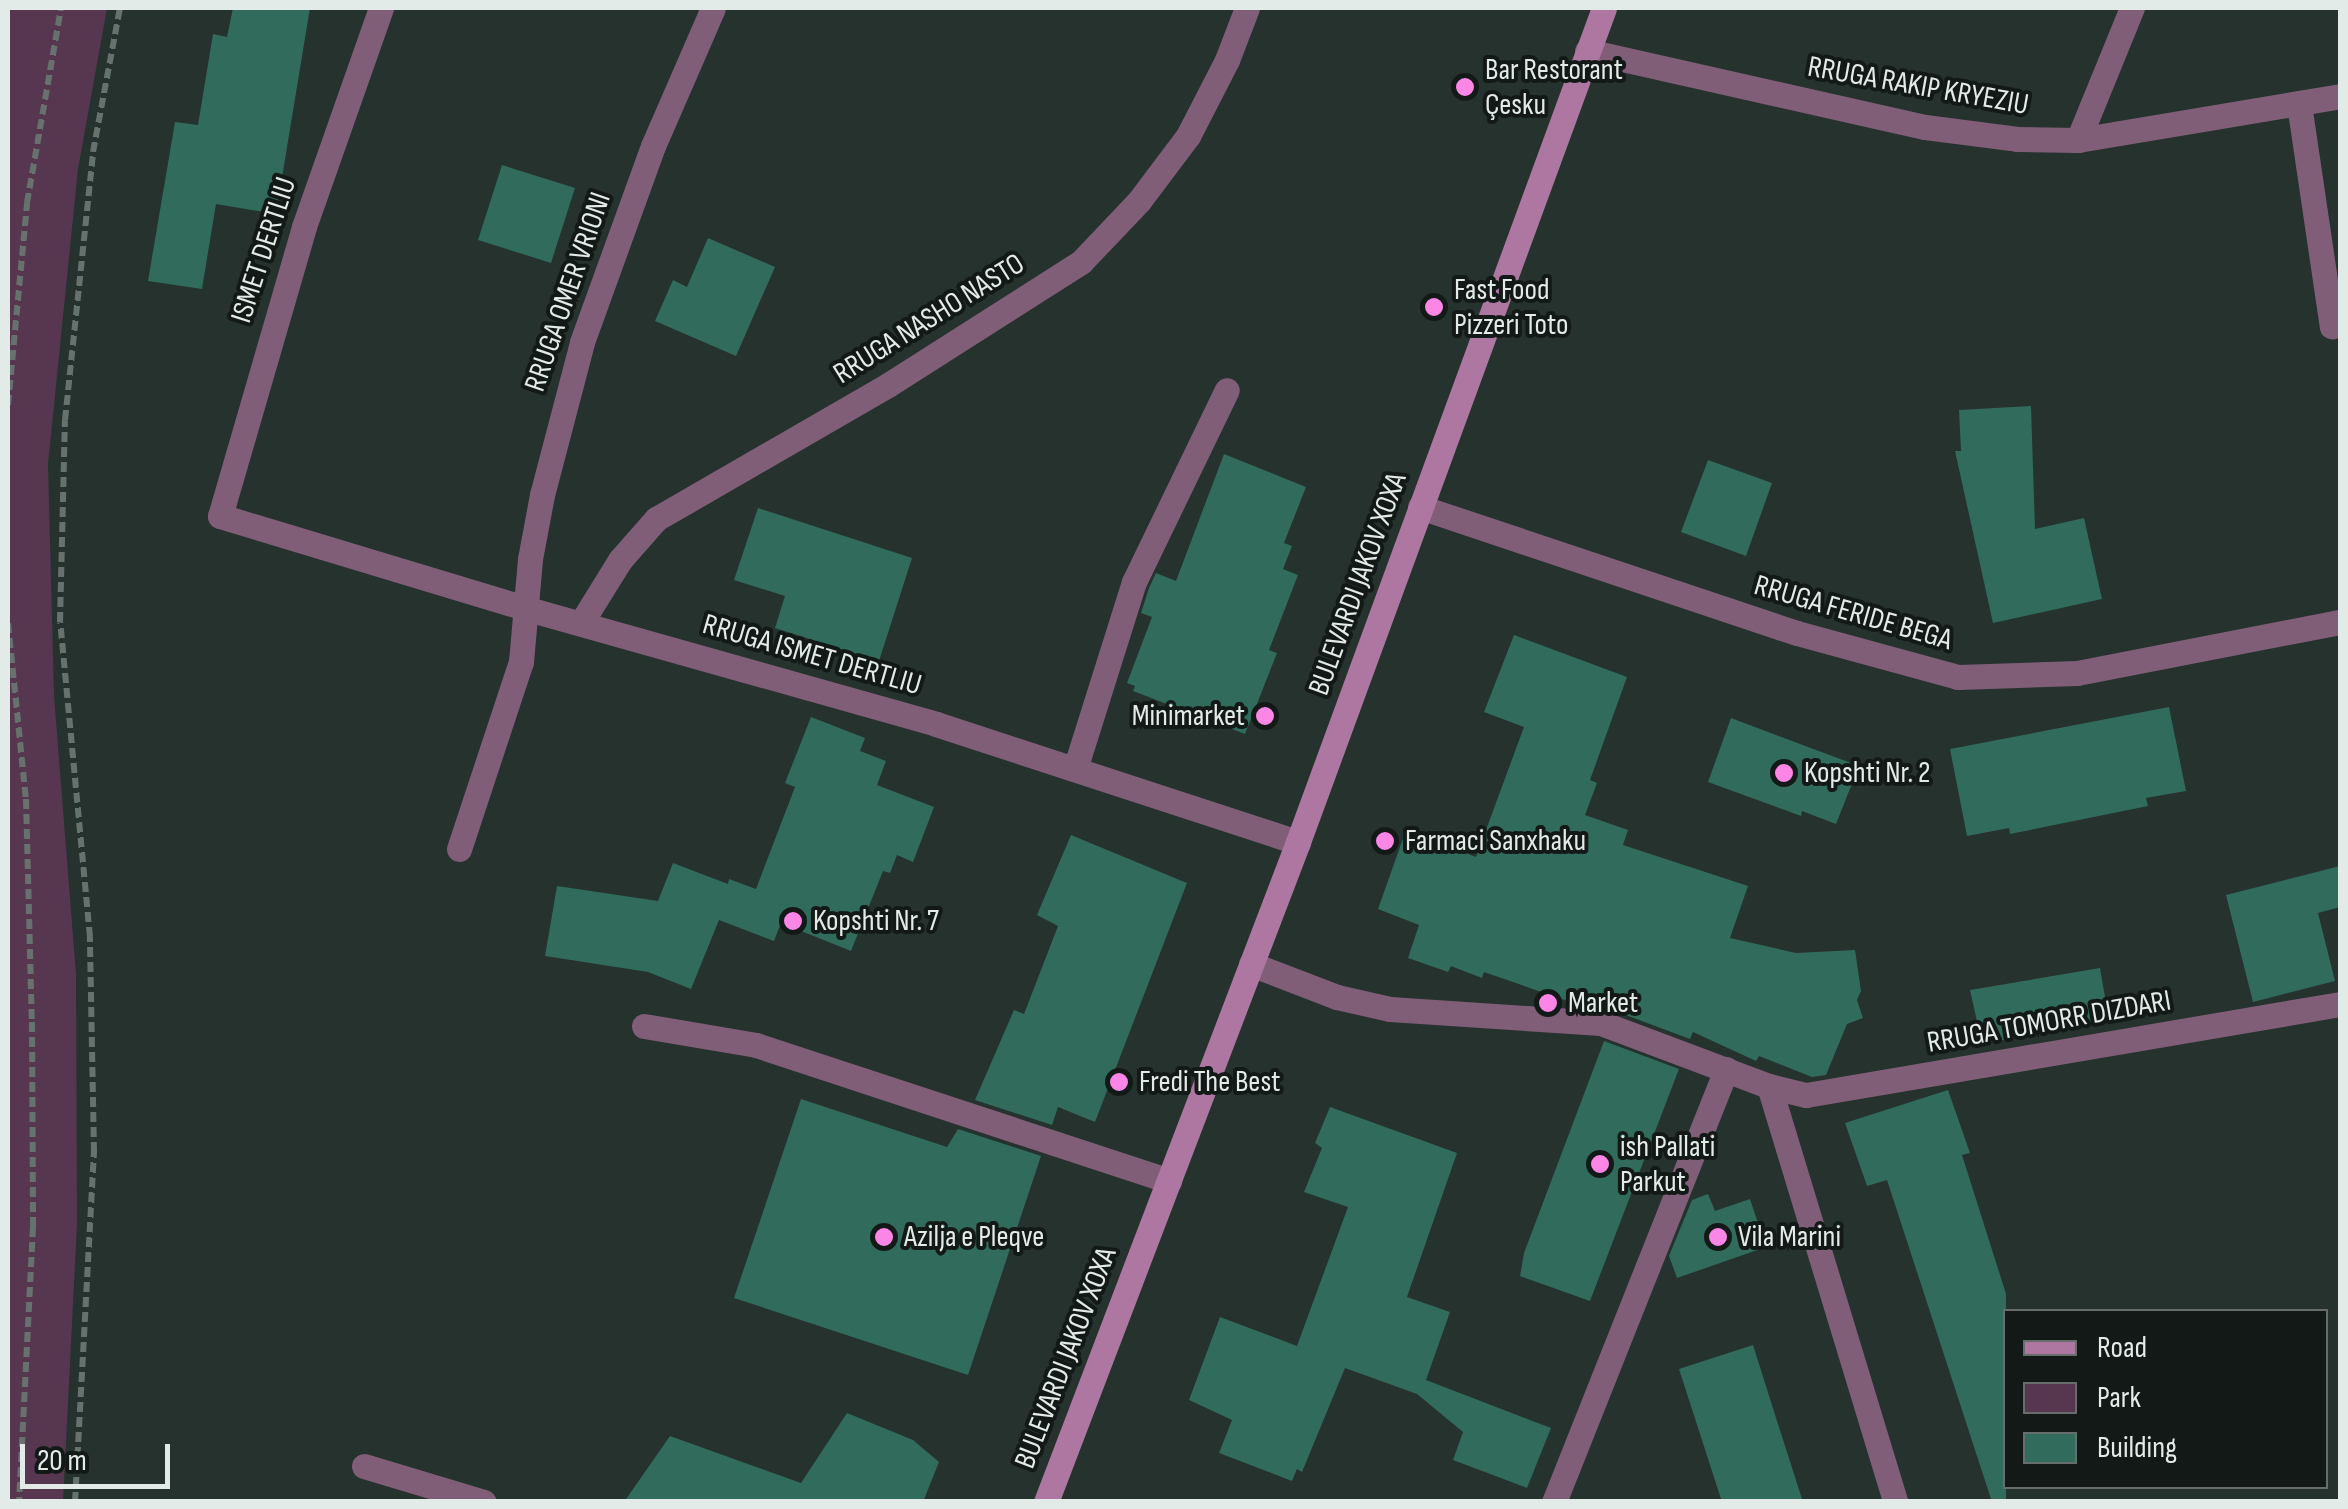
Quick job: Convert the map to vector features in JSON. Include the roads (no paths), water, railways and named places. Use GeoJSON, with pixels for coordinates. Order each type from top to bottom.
{"type":"FeatureCollection","features":[{"type":"Feature","properties":{"kind":"main road","name":"BULEVARDI JAKOV XOXA"},"geometry":{"type":"LineString","coordinates":[[1046,1502],[1298,842],[1604,8]]}},
{"type":"Feature","properties":{"kind":"street","name":"ISMET DERTLIU"},"geometry":{"type":"LineString","coordinates":[[220,516],[304,228],[380,8]]}},
{"type":"Feature","properties":{"kind":"street","name":"RRUGA OMER VRIONI"},"geometry":{"type":"LineString","coordinates":[[528,609],[530,559],[542,495],[582,342],[653,146],[714,8]]}},
{"type":"Feature","properties":{"kind":"street","name":"RRUGA NASHO NASTO"},"geometry":{"type":"LineString","coordinates":[[581,623],[620,560],[656,519],[888,385],[1081,262],[1139,201],[1188,136],[1227,60],[1247,8]]}},
{"type":"Feature","properties":{"kind":"street"},"geometry":{"type":"LineString","coordinates":[[2078,140],[2132,8]]}},
{"type":"Feature","properties":{"kind":"street","name":"RRUGA RAKIP KRYEZIU"},"geometry":{"type":"LineString","coordinates":[[1588,50],[1925,126],[2017,139],[2078,140],[2340,96]]}},
{"type":"Feature","properties":{"kind":"street"},"geometry":{"type":"LineString","coordinates":[[2299,104],[2332,328]]}},
{"type":"Feature","properties":{"kind":"street"},"geometry":{"type":"LineString","coordinates":[[1075,769],[1134,582],[1227,390]]}},
{"type":"Feature","properties":{"kind":"street","name":"RRUGA FERIDE BEGA"},"geometry":{"type":"LineString","coordinates":[[1420,508],[1797,633],[1958,678],[2077,673],[2340,622]]}},
{"type":"Feature","properties":{"kind":"street","name":"RRUGA ISMET DERTLIU"},"geometry":{"type":"LineString","coordinates":[[220,516],[528,609],[936,724],[1298,842]]}},
{"type":"Feature","properties":{"kind":"street"},"geometry":{"type":"LineString","coordinates":[[458,850],[520,662],[528,609]]}},
{"type":"Feature","properties":{"kind":"street","name":"RRUGA TOMORR DIZDARI"},"geometry":{"type":"LineString","coordinates":[[1251,964],[1337,997],[1390,1009],[1601,1023],[1769,1086],[1806,1095],[1831,1094],[2340,1004]]}},
{"type":"Feature","properties":{"kind":"street"},"geometry":{"type":"LineString","coordinates":[[644,1026],[756,1045],[1169,1181]]}},
{"type":"Feature","properties":{"kind":"street"},"geometry":{"type":"LineString","coordinates":[[1554,1502],[1726,1069]]}},
{"type":"Feature","properties":{"kind":"street"},"geometry":{"type":"LineString","coordinates":[[1769,1086],[1895,1502]]}},
{"type":"Feature","properties":{"kind":"street"},"geometry":{"type":"LineString","coordinates":[[364,1466],[484,1502]]}},
{"type":"Feature","properties":{"kind":"place","name":"Bar Restorant Çesku"},"geometry":{"type":"Point","coordinates":[1465,87]}},
{"type":"Feature","properties":{"kind":"place","name":"Fast Food Pizzeri Toto"},"geometry":{"type":"Point","coordinates":[1434,307]}},
{"type":"Feature","properties":{"kind":"place","name":"Minimarket"},"geometry":{"type":"Point","coordinates":[1265,716]}},
{"type":"Feature","properties":{"kind":"place","name":"Kopshti Nr. 2"},"geometry":{"type":"Point","coordinates":[1784,773]}},
{"type":"Feature","properties":{"kind":"place","name":"Farmaci Sanxhaku"},"geometry":{"type":"Point","coordinates":[1385,841]}},
{"type":"Feature","properties":{"kind":"place","name":"Kopshti Nr. 7"},"geometry":{"type":"Point","coordinates":[793,921]}},
{"type":"Feature","properties":{"kind":"place","name":"Market"},"geometry":{"type":"Point","coordinates":[1548,1003]}},
{"type":"Feature","properties":{"kind":"place","name":"Fredi The Best"},"geometry":{"type":"Point","coordinates":[1119,1082]}},
{"type":"Feature","properties":{"kind":"place","name":"ish Pallati Parkut"},"geometry":{"type":"Point","coordinates":[1600,1164]}},
{"type":"Feature","properties":{"kind":"place","name":"Azilja e Pleqve"},"geometry":{"type":"Point","coordinates":[884,1237]}},
{"type":"Feature","properties":{"kind":"place","name":"Vila Marini"},"geometry":{"type":"Point","coordinates":[1718,1237]}}]}
